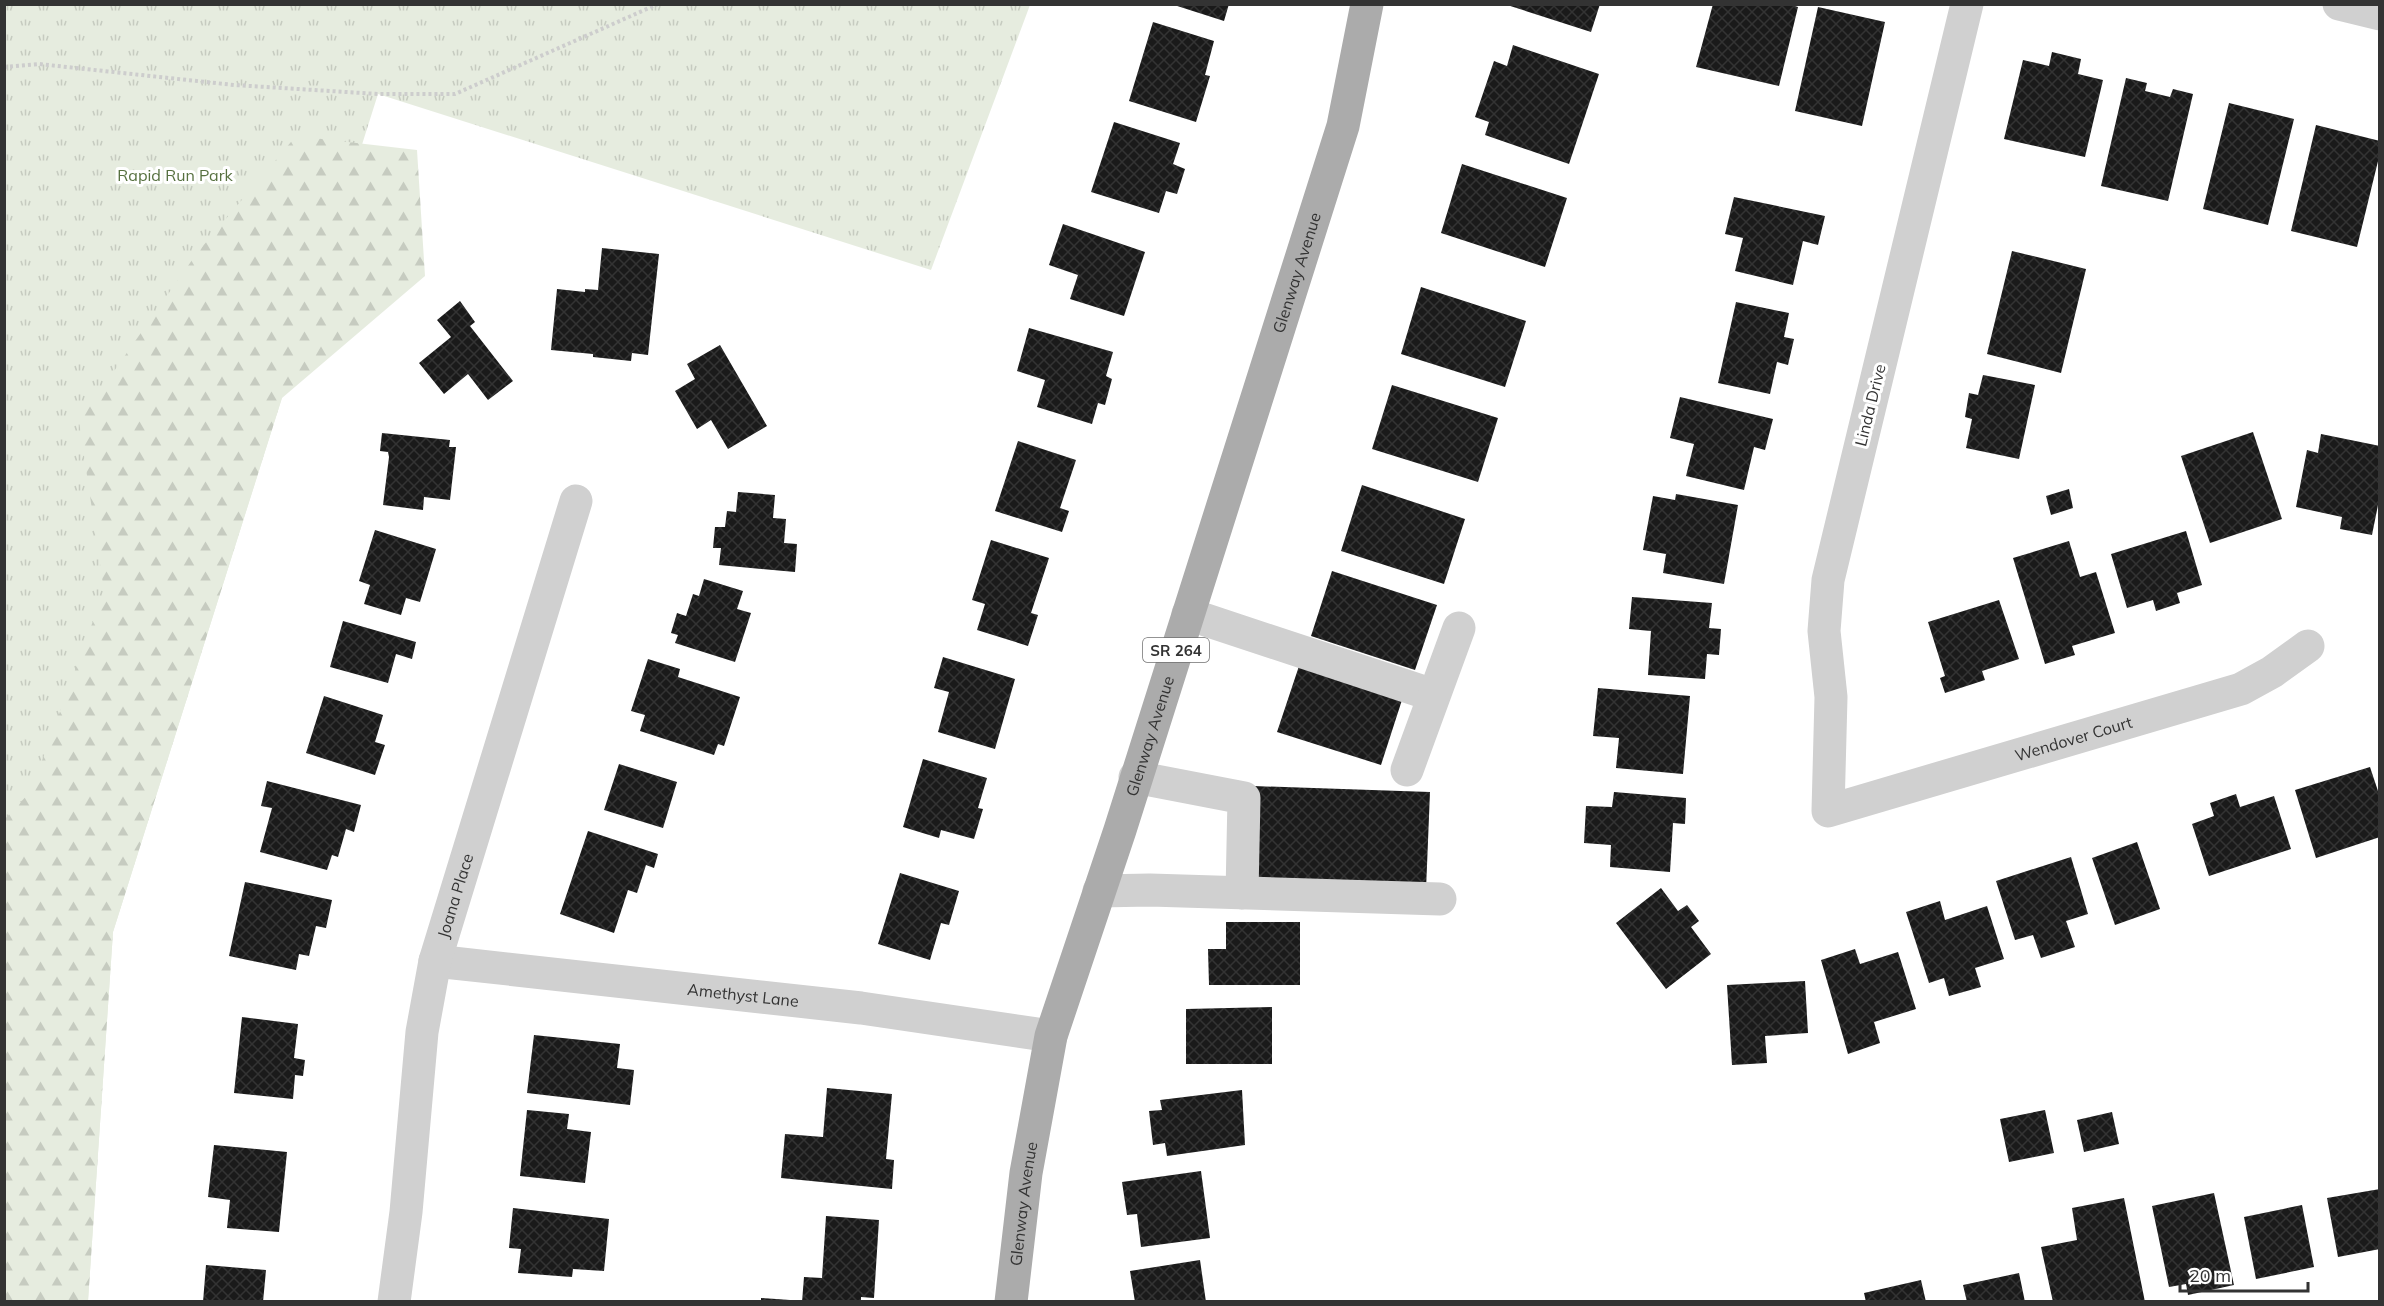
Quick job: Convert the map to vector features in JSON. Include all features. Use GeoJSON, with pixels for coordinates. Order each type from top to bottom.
{"type":"FeatureCollection","features":[{"type":"Feature","properties":{"kind":"main road","name":"Glenway Avenue"},"geometry":{"type":"LineString","coordinates":[[1011,1302],[1026,1173],[1051,1036],[1343,126],[1367,4]]}},
{"type":"Feature","properties":{"kind":"street","name":"Linda Drive"},"geometry":{"type":"LineString","coordinates":[[1828,811],[1831,697],[1824,631],[1828,580],[1967,4]]}},
{"type":"Feature","properties":{"kind":"street"},"geometry":{"type":"LineString","coordinates":[[2339,4],[2379,14]]}},
{"type":"Feature","properties":{"kind":"street","name":"Joana Place"},"geometry":{"type":"LineString","coordinates":[[394,1302],[406,1212],[422,1032],[435,961],[576,501]]}},
{"type":"Feature","properties":{"kind":"street"},"geometry":{"type":"LineString","coordinates":[[1188,614],[1433,696]]}},
{"type":"Feature","properties":{"kind":"street"},"geometry":{"type":"LineString","coordinates":[[1407,770],[1459,628]]}},
{"type":"Feature","properties":{"kind":"street","name":"Wendover Court"},"geometry":{"type":"LineString","coordinates":[[1828,811],[2241,689],[2272,672],[2308,646]]}},
{"type":"Feature","properties":{"kind":"street"},"geometry":{"type":"LineString","coordinates":[[1135,777],[1244,798],[1242,893]]}},
{"type":"Feature","properties":{"kind":"street"},"geometry":{"type":"LineString","coordinates":[[1099,891],[1150,890],[1440,898]]}},
{"type":"Feature","properties":{"kind":"street","name":"Amethyst Lane"},"geometry":{"type":"LineString","coordinates":[[435,961],[861,1008],[1051,1036]]}},
{"type":"Feature","properties":{"kind":"path"},"geometry":{"type":"LineString","coordinates":[[4,67],[39,64],[234,85],[378,94],[456,94],[658,4]]}},
{"type":"Feature","properties":{"kind":"green space","name":"Rapid Run Park"},"geometry":{"type":"Polygon","coordinates":[[[5,5],[1030,5],[931,270],[378,94],[113,932],[88,1301],[5,1302],[5,5]]]}},
{"type":"Feature","properties":{"kind":"green space"},"geometry":{"type":"Polygon","coordinates":[[[296,136],[417,150],[425,276],[282,398],[113,932],[88,1301],[5,1301],[5,819],[31,791],[104,591],[79,421],[197,253],[296,136]]]}},
{"type":"Feature","properties":{"kind":"building"},"geometry":{"type":"Polygon","coordinates":[[[1171,4],[1229,4],[1224,21],[1171,4]]]}},
{"type":"Feature","properties":{"kind":"building"},"geometry":{"type":"Polygon","coordinates":[[[1504,4],[1600,4],[1591,32],[1504,4]]]}},
{"type":"Feature","properties":{"kind":"building"},"geometry":{"type":"Polygon","coordinates":[[[1713,4],[1789,4],[1798,7],[1779,86],[1696,67],[1713,4]]]}},
{"type":"Feature","properties":{"kind":"building"},"geometry":{"type":"Polygon","coordinates":[[[1818,7],[1885,22],[1862,126],[1795,111],[1818,7]]]}},
{"type":"Feature","properties":{"kind":"building"},"geometry":{"type":"Polygon","coordinates":[[[1153,22],[1214,41],[1205,75],[1210,76],[1196,122],[1129,101],[1153,22]]]}},
{"type":"Feature","properties":{"kind":"building"},"geometry":{"type":"Polygon","coordinates":[[[1513,45],[1599,74],[1569,164],[1485,135],[1489,122],[1475,117],[1494,61],[1507,66],[1513,45]]]}},
{"type":"Feature","properties":{"kind":"building"},"geometry":{"type":"Polygon","coordinates":[[[2052,52],[2081,59],[2078,74],[2103,80],[2085,157],[2004,139],[2023,60],[2049,66],[2052,52]]]}},
{"type":"Feature","properties":{"kind":"building"},"geometry":{"type":"Polygon","coordinates":[[[2126,78],[2147,83],[2145,91],[2170,97],[2173,89],[2193,94],[2168,201],[2101,186],[2126,78]]]}},
{"type":"Feature","properties":{"kind":"building"},"geometry":{"type":"Polygon","coordinates":[[[2229,103],[2294,119],[2268,225],[2203,209],[2229,103]]]}},
{"type":"Feature","properties":{"kind":"building"},"geometry":{"type":"Polygon","coordinates":[[[1114,122],[1180,143],[1173,164],[1185,169],[1177,194],[1166,191],[1159,213],[1091,192],[1114,122]]]}},
{"type":"Feature","properties":{"kind":"building"},"geometry":{"type":"Polygon","coordinates":[[[2316,125],[2380,141],[2380,153],[2357,247],[2291,231],[2316,125]]]}},
{"type":"Feature","properties":{"kind":"building"},"geometry":{"type":"Polygon","coordinates":[[[1462,164],[1567,198],[1545,267],[1441,233],[1462,164]]]}},
{"type":"Feature","properties":{"kind":"building"},"geometry":{"type":"Polygon","coordinates":[[[1734,197],[1825,216],[1818,245],[1803,241],[1793,285],[1735,271],[1743,238],[1725,234],[1734,197]]]}},
{"type":"Feature","properties":{"kind":"building"},"geometry":{"type":"Polygon","coordinates":[[[1063,224],[1145,252],[1124,316],[1070,299],[1078,275],[1049,265],[1063,224]]]}},
{"type":"Feature","properties":{"kind":"building"},"geometry":{"type":"Polygon","coordinates":[[[602,248],[659,254],[648,355],[632,353],[631,361],[551,350],[557,289],[585,292],[585,289],[598,290],[602,248]]]}},
{"type":"Feature","properties":{"kind":"building"},"geometry":{"type":"Polygon","coordinates":[[[2012,251],[2086,269],[2061,373],[1987,354],[2012,251]]]}},
{"type":"Feature","properties":{"kind":"building"},"geometry":{"type":"Polygon","coordinates":[[[1421,287],[1526,321],[1505,387],[1401,354],[1421,287]]]}},
{"type":"Feature","properties":{"kind":"building"},"geometry":{"type":"Polygon","coordinates":[[[460,301],[475,322],[470,326],[513,381],[488,400],[468,374],[444,394],[419,363],[451,337],[437,320],[460,301]]]}},
{"type":"Feature","properties":{"kind":"building"},"geometry":{"type":"Polygon","coordinates":[[[1736,302],[1789,313],[1784,337],[1794,339],[1788,365],[1777,362],[1770,394],[1718,383],[1736,302]]]}},
{"type":"Feature","properties":{"kind":"building"},"geometry":{"type":"Polygon","coordinates":[[[1029,328],[1113,352],[1106,376],[1112,379],[1105,405],[1098,403],[1092,424],[1037,407],[1045,380],[1017,371],[1029,328]]]}},
{"type":"Feature","properties":{"kind":"building"},"geometry":{"type":"Polygon","coordinates":[[[720,345],[767,426],[728,449],[711,420],[697,429],[675,391],[695,379],[687,364],[720,345]]]}},
{"type":"Feature","properties":{"kind":"building"},"geometry":{"type":"Polygon","coordinates":[[[1983,375],[2035,385],[2019,459],[1966,448],[1972,419],[1965,417],[1969,393],[1978,395],[1983,375]]]}},
{"type":"Feature","properties":{"kind":"building"},"geometry":{"type":"Polygon","coordinates":[[[1392,385],[1498,418],[1478,482],[1372,449],[1392,385]]]}},
{"type":"Feature","properties":{"kind":"building"},"geometry":{"type":"Polygon","coordinates":[[[1680,397],[1773,419],[1765,450],[1754,447],[1744,490],[1686,476],[1694,444],[1670,438],[1680,397]]]}},
{"type":"Feature","properties":{"kind":"building"},"geometry":{"type":"Polygon","coordinates":[[[2253,432],[2282,519],[2210,543],[2181,456],[2253,432]]]}},
{"type":"Feature","properties":{"kind":"building"},"geometry":{"type":"Polygon","coordinates":[[[382,433],[450,440],[449,447],[456,447],[450,500],[424,497],[423,510],[383,505],[389,457],[388,452],[380,451],[382,433]]]}},
{"type":"Feature","properties":{"kind":"building"},"geometry":{"type":"Polygon","coordinates":[[[2321,434],[2380,446],[2380,495],[2372,535],[2340,529],[2342,517],[2296,507],[2307,450],[2318,453],[2321,434]]]}},
{"type":"Feature","properties":{"kind":"building"},"geometry":{"type":"Polygon","coordinates":[[[1018,441],[1076,460],[1060,508],[1069,511],[1062,532],[995,511],[1018,441]]]}},
{"type":"Feature","properties":{"kind":"building"},"geometry":{"type":"Polygon","coordinates":[[[1362,485],[1465,519],[1444,584],[1341,551],[1362,485]]]}},
{"type":"Feature","properties":{"kind":"building"},"geometry":{"type":"Polygon","coordinates":[[[2069,489],[2073,508],[2051,515],[2046,496],[2069,489]]]}},
{"type":"Feature","properties":{"kind":"building"},"geometry":{"type":"Polygon","coordinates":[[[738,492],[775,495],[773,518],[786,519],[784,543],[797,544],[795,572],[719,565],[721,548],[713,548],[715,527],[725,527],[727,511],[736,512],[738,492]]]}},
{"type":"Feature","properties":{"kind":"building"},"geometry":{"type":"Polygon","coordinates":[[[1676,494],[1738,505],[1724,584],[1663,573],[1666,554],[1643,550],[1653,496],[1675,500],[1676,494]]]}},
{"type":"Feature","properties":{"kind":"building"},"geometry":{"type":"Polygon","coordinates":[[[375,530],[436,549],[420,602],[406,598],[401,615],[364,604],[370,585],[359,581],[375,530]]]}},
{"type":"Feature","properties":{"kind":"building"},"geometry":{"type":"Polygon","coordinates":[[[2186,531],[2202,585],[2177,593],[2180,603],[2156,611],[2153,600],[2127,608],[2111,554],[2186,531]]]}},
{"type":"Feature","properties":{"kind":"building"},"geometry":{"type":"Polygon","coordinates":[[[991,540],[1049,558],[1031,613],[1038,615],[1028,646],[977,630],[985,604],[972,600],[991,540]]]}},
{"type":"Feature","properties":{"kind":"building"},"geometry":{"type":"Polygon","coordinates":[[[2069,541],[2080,577],[2096,572],[2115,633],[2072,646],[2075,655],[2045,664],[2013,558],[2069,541]]]}},
{"type":"Feature","properties":{"kind":"building"},"geometry":{"type":"Polygon","coordinates":[[[1332,571],[1437,605],[1415,670],[1311,636],[1332,571]]]}},
{"type":"Feature","properties":{"kind":"building"},"geometry":{"type":"Polygon","coordinates":[[[704,579],[743,591],[737,609],[751,613],[735,662],[675,643],[678,635],[671,633],[677,613],[686,616],[693,594],[699,596],[704,579]]]}},
{"type":"Feature","properties":{"kind":"building"},"geometry":{"type":"Polygon","coordinates":[[[1632,597],[1712,603],[1709,628],[1721,629],[1719,655],[1707,654],[1705,679],[1648,675],[1651,631],[1629,629],[1632,597]]]}},
{"type":"Feature","properties":{"kind":"building"},"geometry":{"type":"Polygon","coordinates":[[[1999,600],[2019,659],[1982,671],[1985,680],[1945,693],[1940,678],[1945,676],[1928,622],[1999,600]]]}},
{"type":"Feature","properties":{"kind":"building"},"geometry":{"type":"Polygon","coordinates":[[[343,621],[416,642],[412,659],[396,654],[388,683],[330,667],[343,621]]]}},
{"type":"Feature","properties":{"kind":"building"},"geometry":{"type":"Polygon","coordinates":[[[943,657],[1015,679],[995,749],[938,732],[949,692],[934,688],[943,657]]]}},
{"type":"Feature","properties":{"kind":"building"},"geometry":{"type":"Polygon","coordinates":[[[648,659],[680,669],[678,677],[740,697],[724,746],[718,744],[714,755],[640,731],[645,715],[631,711],[648,659]]]}},
{"type":"Feature","properties":{"kind":"building"},"geometry":{"type":"Polygon","coordinates":[[[1299,666],[1402,700],[1381,765],[1277,732],[1299,666]]]}},
{"type":"Feature","properties":{"kind":"building"},"geometry":{"type":"Polygon","coordinates":[[[1598,688],[1690,696],[1683,774],[1616,768],[1619,738],[1593,736],[1598,688]]]}},
{"type":"Feature","properties":{"kind":"building"},"geometry":{"type":"Polygon","coordinates":[[[324,696],[383,715],[375,742],[385,745],[375,775],[306,753],[324,696]]]}},
{"type":"Feature","properties":{"kind":"building"},"geometry":{"type":"Polygon","coordinates":[[[923,759],[987,778],[978,808],[983,809],[974,839],[941,830],[939,838],[903,827],[923,759]]]}},
{"type":"Feature","properties":{"kind":"building"},"geometry":{"type":"Polygon","coordinates":[[[619,764],[677,782],[663,828],[604,810],[619,764]]]}},
{"type":"Feature","properties":{"kind":"building"},"geometry":{"type":"Polygon","coordinates":[[[2370,767],[2380,797],[2380,837],[2316,858],[2295,790],[2370,767]]]}},
{"type":"Feature","properties":{"kind":"building"},"geometry":{"type":"Polygon","coordinates":[[[267,781],[361,805],[354,832],[346,829],[338,857],[332,855],[327,870],[260,852],[272,808],[261,806],[267,781]]]}},
{"type":"Feature","properties":{"kind":"building"},"geometry":{"type":"Polygon","coordinates":[[[1253,786],[1430,792],[1426,890],[1250,884],[1253,786]]]}},
{"type":"Feature","properties":{"kind":"building"},"geometry":{"type":"Polygon","coordinates":[[[1614,792],[1686,798],[1685,824],[1673,823],[1670,872],[1610,867],[1611,845],[1584,843],[1586,806],[1612,807],[1614,792]]]}},
{"type":"Feature","properties":{"kind":"building"},"geometry":{"type":"Polygon","coordinates":[[[2236,794],[2240,807],[2274,796],[2291,849],[2209,876],[2192,824],[2214,816],[2210,803],[2236,794]]]}},
{"type":"Feature","properties":{"kind":"building"},"geometry":{"type":"Polygon","coordinates":[[[588,831],[658,854],[654,868],[646,865],[637,893],[628,890],[614,933],[560,914],[588,831]]]}},
{"type":"Feature","properties":{"kind":"building"},"geometry":{"type":"Polygon","coordinates":[[[2137,842],[2160,909],[2115,925],[2092,858],[2137,842]]]}},
{"type":"Feature","properties":{"kind":"building"},"geometry":{"type":"Polygon","coordinates":[[[2071,857],[2088,914],[2066,921],[2075,947],[2041,958],[2033,935],[2015,940],[1996,881],[2071,857]]]}},
{"type":"Feature","properties":{"kind":"building"},"geometry":{"type":"Polygon","coordinates":[[[900,873],[959,891],[949,925],[941,923],[930,960],[878,944],[900,873]]]}},
{"type":"Feature","properties":{"kind":"building"},"geometry":{"type":"Polygon","coordinates":[[[245,882],[332,900],[326,928],[316,926],[309,956],[299,954],[296,970],[229,956],[245,882]]]}},
{"type":"Feature","properties":{"kind":"building"},"geometry":{"type":"Polygon","coordinates":[[[1661,888],[1678,911],[1687,905],[1699,921],[1691,927],[1711,954],[1666,989],[1616,923],[1661,888]]]}},
{"type":"Feature","properties":{"kind":"building"},"geometry":{"type":"Polygon","coordinates":[[[1940,901],[1945,920],[1987,906],[2004,959],[1975,968],[1981,987],[1949,996],[1944,978],[1929,983],[1906,912],[1940,901]]]}},
{"type":"Feature","properties":{"kind":"building"},"geometry":{"type":"Polygon","coordinates":[[[1226,922],[1300,922],[1300,985],[1209,985],[1208,949],[1226,949],[1226,922]]]}},
{"type":"Feature","properties":{"kind":"building"},"geometry":{"type":"Polygon","coordinates":[[[1855,949],[1860,964],[1898,952],[1916,1009],[1874,1022],[1880,1043],[1848,1054],[1821,960],[1855,949]]]}},
{"type":"Feature","properties":{"kind":"building"},"geometry":{"type":"Polygon","coordinates":[[[1805,981],[1808,1033],[1765,1036],[1767,1063],[1732,1065],[1727,985],[1805,981]]]}},
{"type":"Feature","properties":{"kind":"building"},"geometry":{"type":"Polygon","coordinates":[[[1272,1007],[1272,1064],[1186,1064],[1186,1009],[1272,1007]]]}},
{"type":"Feature","properties":{"kind":"building"},"geometry":{"type":"Polygon","coordinates":[[[242,1017],[298,1024],[294,1058],[305,1060],[303,1076],[295,1075],[293,1099],[234,1093],[242,1017]]]}},
{"type":"Feature","properties":{"kind":"building"},"geometry":{"type":"Polygon","coordinates":[[[534,1035],[620,1044],[617,1068],[634,1070],[630,1105],[527,1093],[534,1035]]]}},
{"type":"Feature","properties":{"kind":"building"},"geometry":{"type":"Polygon","coordinates":[[[827,1088],[892,1094],[886,1159],[894,1160],[892,1189],[781,1178],[785,1134],[823,1137],[827,1088]]]}},
{"type":"Feature","properties":{"kind":"building"},"geometry":{"type":"Polygon","coordinates":[[[1242,1090],[1245,1145],[1167,1156],[1165,1143],[1153,1145],[1149,1111],[1162,1110],[1160,1100],[1242,1090]]]}},
{"type":"Feature","properties":{"kind":"building"},"geometry":{"type":"Polygon","coordinates":[[[527,1110],[569,1114],[567,1129],[591,1132],[585,1183],[520,1176],[527,1110]]]}},
{"type":"Feature","properties":{"kind":"building"},"geometry":{"type":"Polygon","coordinates":[[[2045,1110],[2054,1153],[2009,1162],[2000,1119],[2045,1110]]]}},
{"type":"Feature","properties":{"kind":"building"},"geometry":{"type":"Polygon","coordinates":[[[2112,1112],[2119,1144],[2084,1152],[2077,1120],[2112,1112]]]}},
{"type":"Feature","properties":{"kind":"building"},"geometry":{"type":"Polygon","coordinates":[[[214,1145],[287,1152],[279,1232],[227,1228],[230,1200],[208,1197],[214,1145]]]}},
{"type":"Feature","properties":{"kind":"building"},"geometry":{"type":"Polygon","coordinates":[[[1201,1171],[1210,1238],[1141,1247],[1137,1214],[1127,1215],[1122,1182],[1201,1171]]]}},
{"type":"Feature","properties":{"kind":"building"},"geometry":{"type":"Polygon","coordinates":[[[2380,1189],[2380,1249],[2338,1257],[2327,1198],[2380,1189]]]}},
{"type":"Feature","properties":{"kind":"building"},"geometry":{"type":"Polygon","coordinates":[[[2214,1193],[2234,1285],[2188,1295],[2186,1284],[2169,1287],[2152,1206],[2214,1193]]]}},
{"type":"Feature","properties":{"kind":"building"},"geometry":{"type":"Polygon","coordinates":[[[2124,1198],[2145,1302],[2053,1302],[2041,1247],[2077,1240],[2072,1208],[2124,1198]]]}},
{"type":"Feature","properties":{"kind":"building"},"geometry":{"type":"Polygon","coordinates":[[[2302,1205],[2314,1267],[2256,1279],[2244,1217],[2302,1205]]]}},
{"type":"Feature","properties":{"kind":"building"},"geometry":{"type":"Polygon","coordinates":[[[513,1208],[609,1219],[604,1271],[573,1269],[572,1277],[518,1273],[521,1249],[509,1248],[513,1208]]]}},
{"type":"Feature","properties":{"kind":"building"},"geometry":{"type":"Polygon","coordinates":[[[826,1216],[879,1220],[874,1298],[861,1297],[861,1302],[802,1302],[804,1277],[822,1278],[826,1216]]]}},
{"type":"Feature","properties":{"kind":"building"},"geometry":{"type":"Polygon","coordinates":[[[1200,1260],[1206,1302],[1135,1302],[1130,1271],[1200,1260]]]}},
{"type":"Feature","properties":{"kind":"building"},"geometry":{"type":"Polygon","coordinates":[[[206,1265],[266,1270],[263,1302],[203,1302],[206,1265]]]}},
{"type":"Feature","properties":{"kind":"building"},"geometry":{"type":"Polygon","coordinates":[[[2019,1273],[2025,1302],[1967,1302],[1963,1285],[2019,1273]]]}},
{"type":"Feature","properties":{"kind":"building"},"geometry":{"type":"Polygon","coordinates":[[[1921,1280],[1926,1302],[1866,1302],[1864,1293],[1921,1280]]]}},
{"type":"Feature","properties":{"kind":"building"},"geometry":{"type":"Polygon","coordinates":[[[761,1298],[790,1300],[790,1302],[761,1302],[761,1298]]]}}]}
